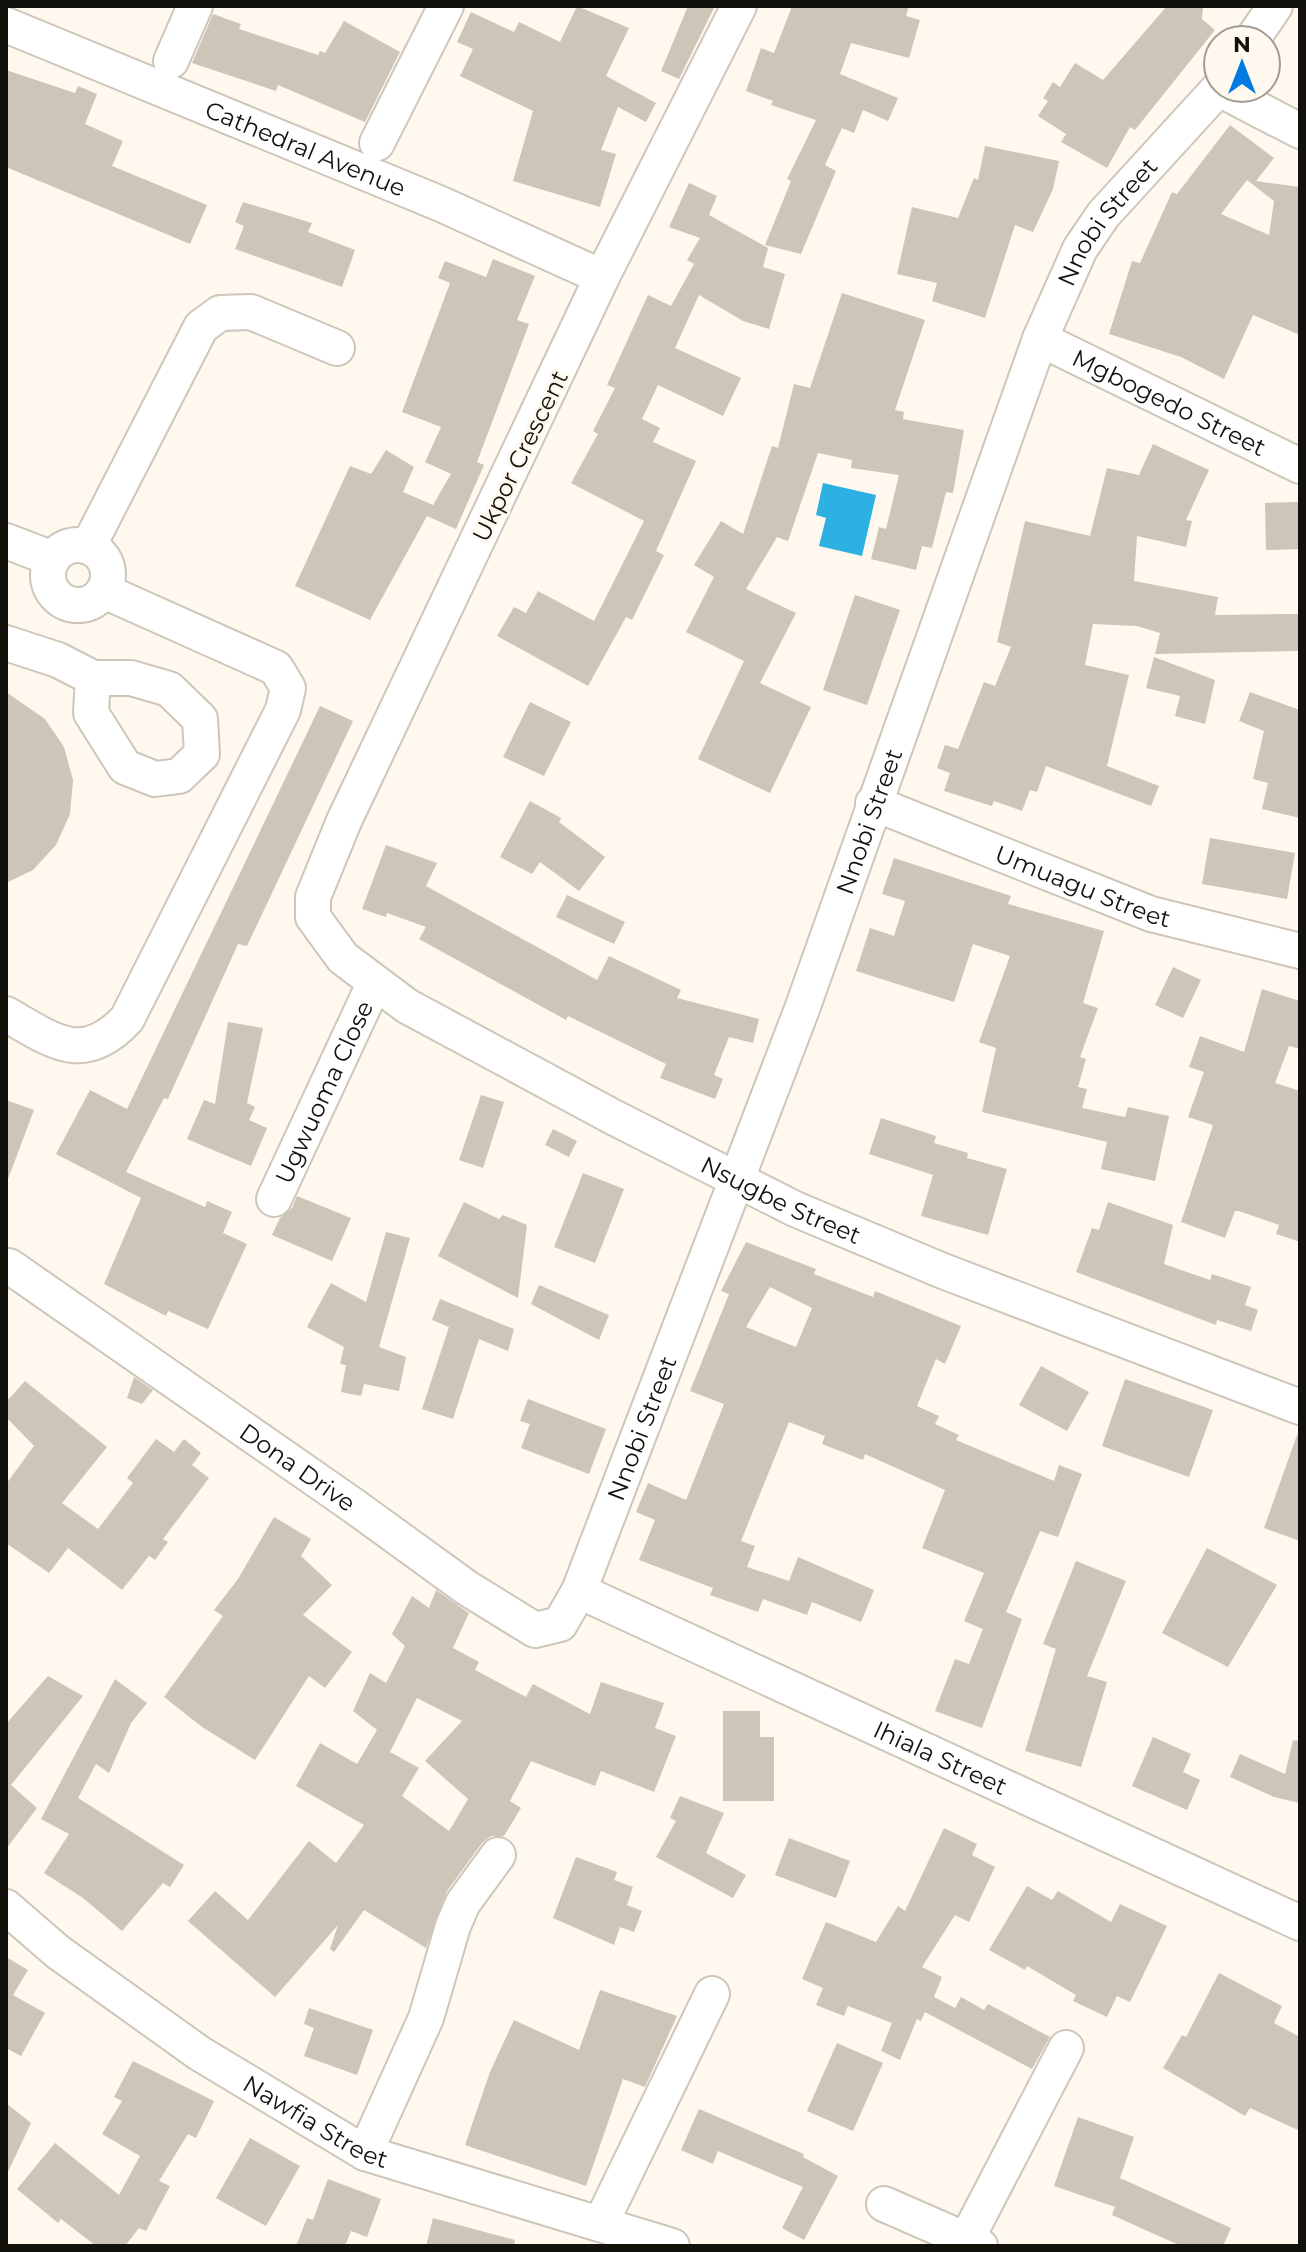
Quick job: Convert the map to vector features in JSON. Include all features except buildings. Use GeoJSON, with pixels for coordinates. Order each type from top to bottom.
{"type":"FeatureCollection","features":[{"type":"Feature","properties":{"kind":"street"},"geometry":{"type":"LineString","coordinates":[[171,61],[195,6]]}},
{"type":"Feature","properties":{"kind":"street"},"geometry":{"type":"LineString","coordinates":[[377,143],[446,6]]}},
{"type":"Feature","properties":{"kind":"street","name":"Ukpor Crescent"},"geometry":{"type":"LineString","coordinates":[[311,910],[313,897],[344,821],[602,277],[739,6]]}},
{"type":"Feature","properties":{"kind":"street"},"geometry":{"type":"LineString","coordinates":[[1263,24],[1275,6]]}},
{"type":"Feature","properties":{"kind":"street","name":"Cathedral Avenue"},"geometry":{"type":"LineString","coordinates":[[6,25],[426,198],[602,277]]}},
{"type":"Feature","properties":{"kind":"street","name":"Nnobi Street"},"geometry":{"type":"LineString","coordinates":[[579,1591],[802,1009],[1040,339],[1080,249],[1103,215],[1204,104]]}},
{"type":"Feature","properties":{"kind":"street"},"geometry":{"type":"LineString","coordinates":[[1249,104],[1300,131]]}},
{"type":"Feature","properties":{"kind":"street"},"geometry":{"type":"LineString","coordinates":[[88,547],[201,327],[220,313],[251,312],[337,348]]}},
{"type":"Feature","properties":{"kind":"street","name":"Mgbogedo Street"},"geometry":{"type":"LineString","coordinates":[[1040,339],[1300,466]]}},
{"type":"Feature","properties":{"kind":"street"},"geometry":{"type":"LineString","coordinates":[[6,541],[53,559]]}},
{"type":"Feature","properties":{"kind":"street"},"geometry":{"type":"LineString","coordinates":[[75,545],[88,547],[99,554],[107,565],[108,578],[104,591],[93,601],[78,606],[64,602],[48,583],[53,559],[75,545]]}},
{"type":"Feature","properties":{"kind":"street"},"geometry":{"type":"LineString","coordinates":[[6,1014],[49,1039],[82,1047],[110,1038],[127,1019],[283,710],[288,688],[276,668],[104,591]]}},
{"type":"Feature","properties":{"kind":"street"},"geometry":{"type":"LineString","coordinates":[[58,660],[64,602]]}},
{"type":"Feature","properties":{"kind":"street"},"geometry":{"type":"LineString","coordinates":[[6,643],[58,660],[93,678]]}},
{"type":"Feature","properties":{"kind":"street","name":"Umuagu Street"},"geometry":{"type":"LineString","coordinates":[[873,803],[1151,914],[1300,951]]}},
{"type":"Feature","properties":{"kind":"street","name":"Nsugbe Street"},"geometry":{"type":"LineString","coordinates":[[311,910],[343,958],[407,1006],[613,1117],[795,1209],[943,1271],[1300,1407]]}},
{"type":"Feature","properties":{"kind":"street","name":"Ugwuoma Close"},"geometry":{"type":"LineString","coordinates":[[274,1199],[374,984]]}},
{"type":"Feature","properties":{"kind":"street","name":"Dona Drive"},"geometry":{"type":"LineString","coordinates":[[9,1266],[518,1621],[535,1630],[560,1624],[579,1591]]}},
{"type":"Feature","properties":{"kind":"street","name":"Ihiala Street"},"geometry":{"type":"LineString","coordinates":[[579,1591],[1300,1923]]}},
{"type":"Feature","properties":{"kind":"street"},"geometry":{"type":"LineString","coordinates":[[365,2153],[426,2018],[453,1926],[463,1903],[498,1855]]}},
{"type":"Feature","properties":{"kind":"street","name":"Nawfia Street"},"geometry":{"type":"LineString","coordinates":[[6,1907],[58,1952],[199,2053],[365,2153],[601,2223],[656,2243]]}},
{"type":"Feature","properties":{"kind":"street"},"geometry":{"type":"LineString","coordinates":[[601,2223],[712,1994]]}},
{"type":"Feature","properties":{"kind":"street"},"geometry":{"type":"LineString","coordinates":[[884,2204],[970,2244],[1066,2048]]}},
{"type":"Feature","properties":{"kind":"water"},"geometry":{"type":"Polygon","coordinates":[[[823,483],[876,495],[862,556],[819,546],[826,518],[816,515],[823,483]]]}}]}
